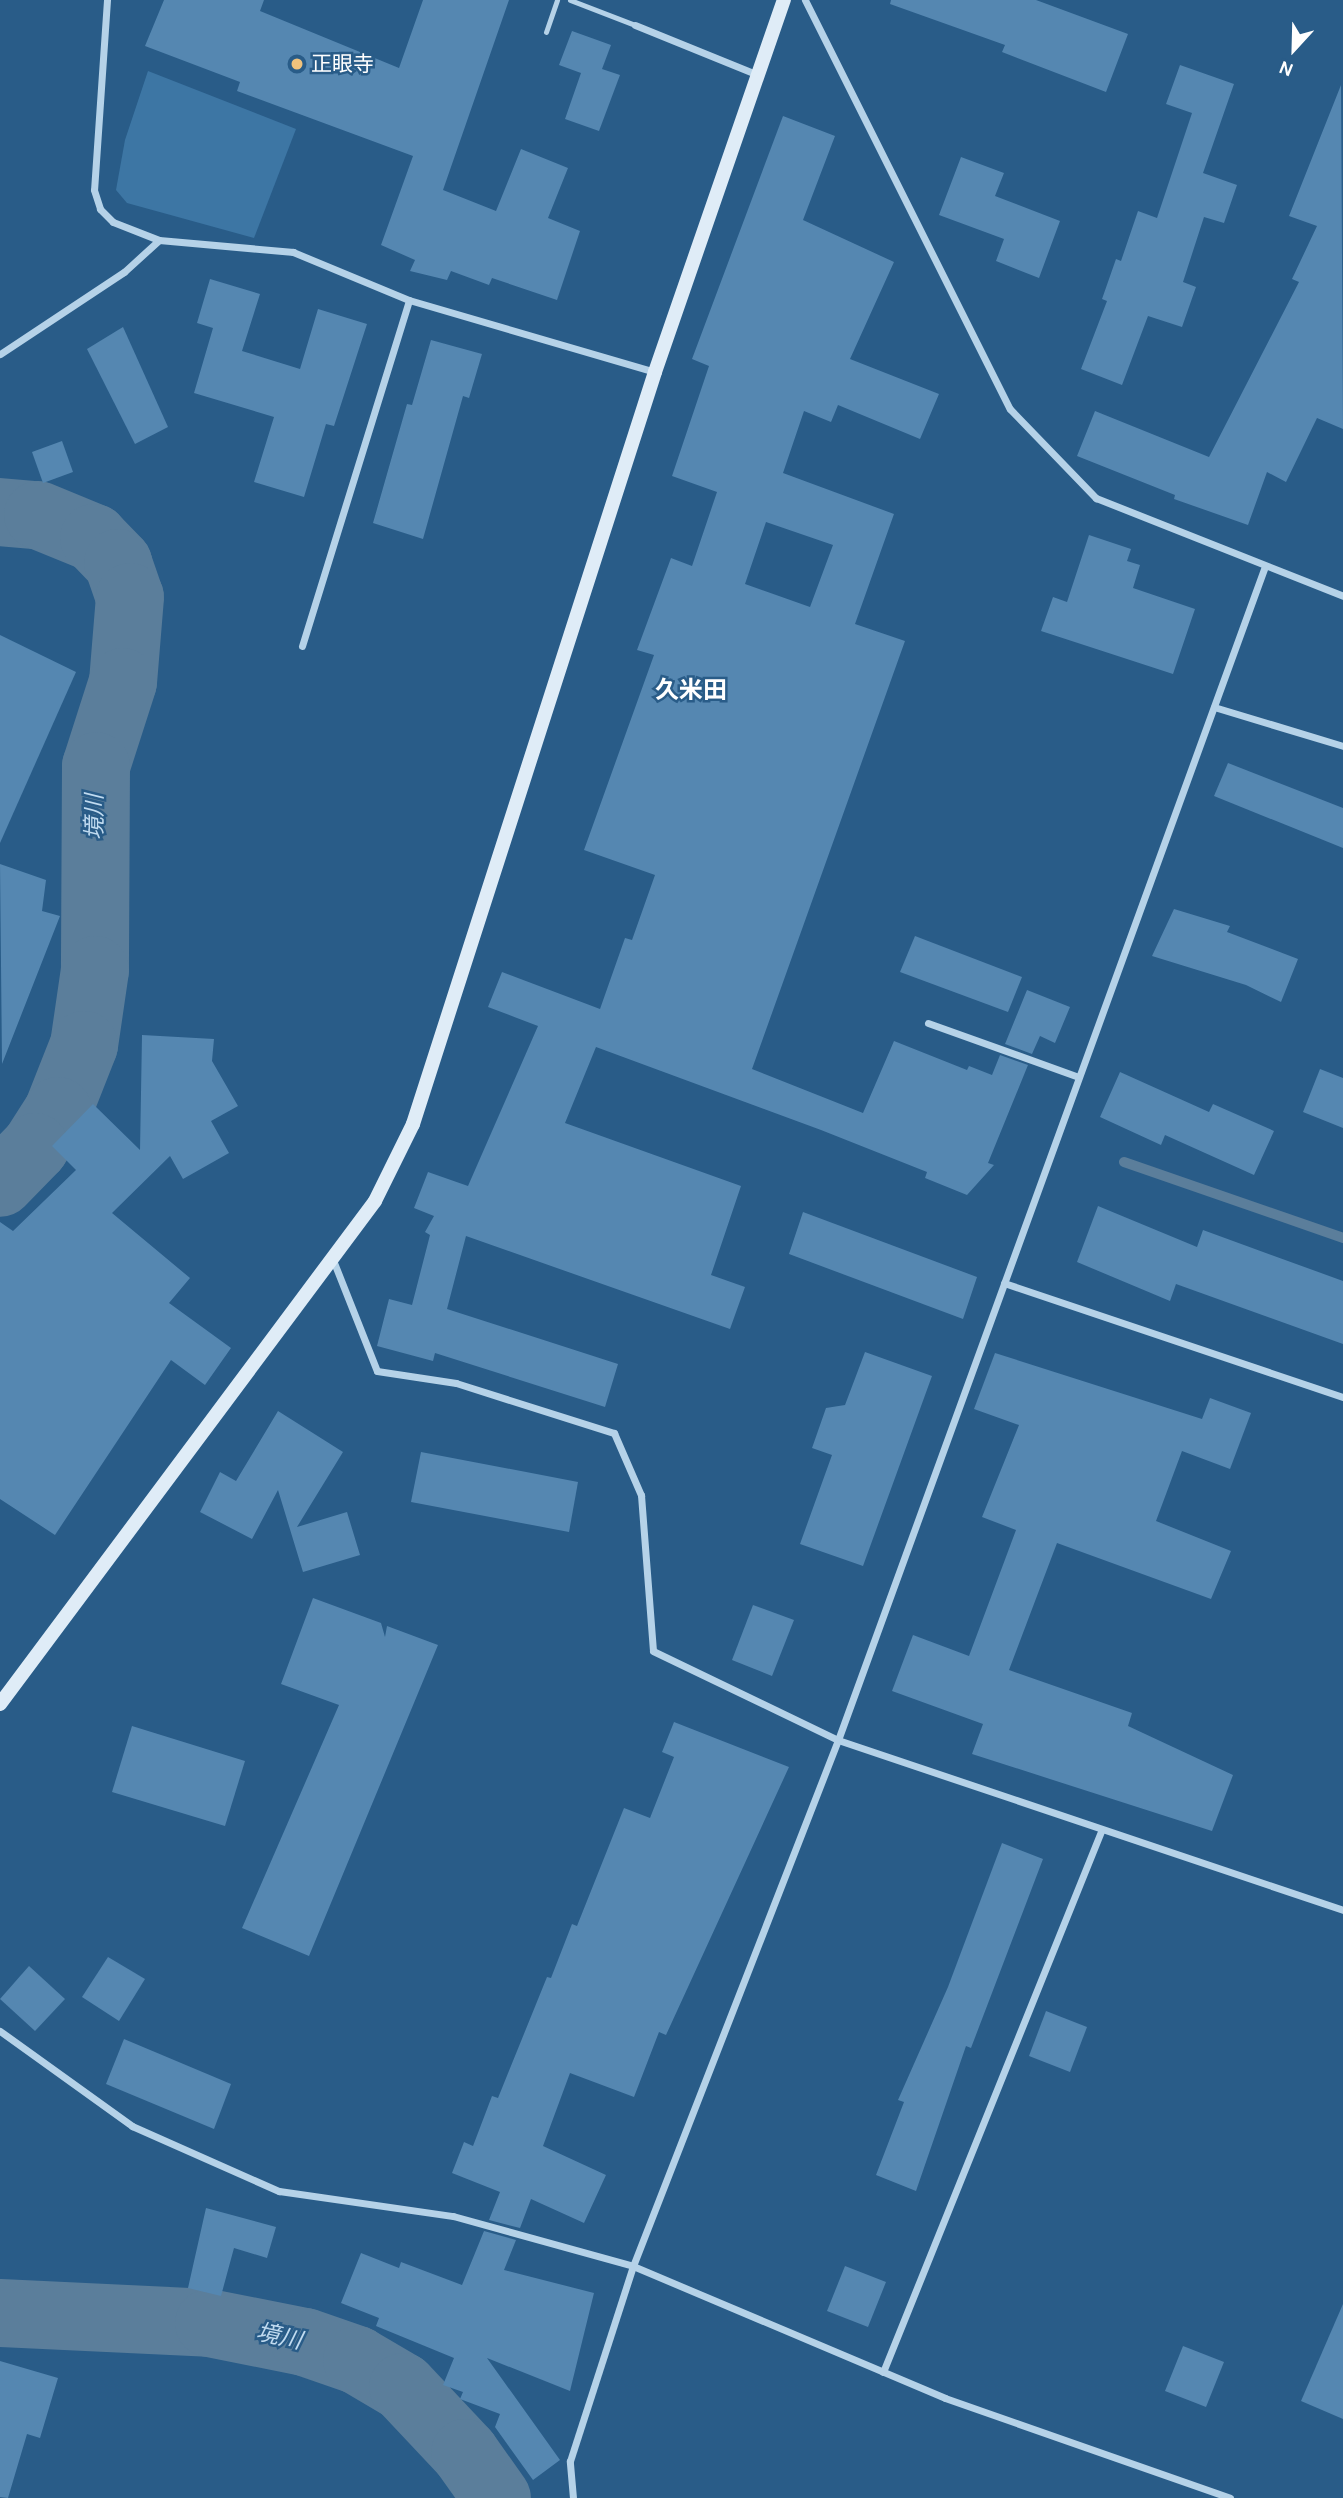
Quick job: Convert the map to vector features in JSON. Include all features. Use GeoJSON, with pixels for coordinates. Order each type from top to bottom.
{"type":"FeatureCollection","features":[{"type":"Feature","properties":{"kind":"street"},"geometry":{"type":"LineString","coordinates":[[107,0],[94,190],[100,209],[113,222],[159,240],[293,252],[409,300],[654,372]]}},
{"type":"Feature","properties":{"kind":"street"},"geometry":{"type":"LineString","coordinates":[[0,1704],[375,1201],[413,1124],[654,372],[784,0]]}},
{"type":"Feature","properties":{"kind":"street"},"geometry":{"type":"LineString","coordinates":[[806,0],[1010,409],[1096,498],[1343,596]]}},
{"type":"Feature","properties":{"kind":"street"},"geometry":{"type":"LineString","coordinates":[[635,25],[758,75]]}},
{"type":"Feature","properties":{"kind":"street"},"geometry":{"type":"LineString","coordinates":[[0,354],[124,272],[159,240]]}},
{"type":"Feature","properties":{"kind":"street"},"geometry":{"type":"LineString","coordinates":[[302,646],[409,300]]}},
{"type":"Feature","properties":{"kind":"street"},"geometry":{"type":"LineString","coordinates":[[573,2498],[570,2461],[634,2266],[838,1740],[1265,566]]}},
{"type":"Feature","properties":{"kind":"street"},"geometry":{"type":"LineString","coordinates":[[1214,707],[1343,746]]}},
{"type":"Feature","properties":{"kind":"street"},"geometry":{"type":"LineString","coordinates":[[929,1023],[1079,1077]]}},
{"type":"Feature","properties":{"kind":"street"},"geometry":{"type":"LineString","coordinates":[[332,1260],[377,1371],[456,1383],[614,1433],[641,1495],[653,1651],[838,1740],[1343,1910]]}},
{"type":"Feature","properties":{"kind":"street"},"geometry":{"type":"LineString","coordinates":[[1004,1283],[1343,1397]]}},
{"type":"Feature","properties":{"kind":"street"},"geometry":{"type":"LineString","coordinates":[[883,2372],[1102,1829]]}},
{"type":"Feature","properties":{"kind":"street"},"geometry":{"type":"LineString","coordinates":[[0,2031],[132,2126],[279,2191],[453,2216],[634,2266],[945,2398],[1230,2498]]}},
{"type":"Feature","properties":{"kind":"lane"},"geometry":{"type":"LineString","coordinates":[[546,32],[557,0]]}},
{"type":"Feature","properties":{"kind":"lane"},"geometry":{"type":"LineString","coordinates":[[570,0],[635,25]]}},
{"type":"Feature","properties":{"kind":"shaded area"},"geometry":{"type":"Polygon","coordinates":[[[148,71],[296,129],[254,238],[127,203],[116,190],[125,140],[148,71]]]}},
{"type":"Feature","properties":{"kind":"building"},"geometry":{"type":"Polygon","coordinates":[[[164,0],[264,0],[260,11],[399,68],[423,0],[509,0],[443,190],[496,211],[521,149],[568,168],[548,218],[580,231],[557,300],[492,278],[489,285],[451,271],[447,280],[410,271],[415,260],[381,245],[413,156],[237,91],[240,82],[145,46],[164,0]]]}},
{"type":"Feature","properties":{"kind":"building"},"geometry":{"type":"Polygon","coordinates":[[[891,0],[1036,0],[1128,34],[1106,92],[1002,52],[1005,45],[890,4],[891,0]]]}},
{"type":"Feature","properties":{"kind":"building"},"geometry":{"type":"Polygon","coordinates":[[[572,31],[611,45],[602,69],[620,75],[599,131],[565,119],[581,73],[559,65],[572,31]]]}},
{"type":"Feature","properties":{"kind":"building"},"geometry":{"type":"Polygon","coordinates":[[[1180,65],[1234,84],[1203,173],[1237,185],[1224,223],[1204,217],[1183,282],[1196,287],[1182,327],[1148,316],[1122,385],[1081,369],[1107,301],[1102,299],[1116,259],[1121,261],[1138,211],[1157,218],[1192,113],[1166,104],[1180,65]]]}},
{"type":"Feature","properties":{"kind":"building"},"geometry":{"type":"Polygon","coordinates":[[[1341,85],[1343,429],[1317,418],[1286,482],[1267,472],[1248,525],[1174,499],[1175,495],[1077,456],[1095,411],[1209,457],[1299,282],[1292,279],[1317,226],[1289,216],[1341,85]]]}},
{"type":"Feature","properties":{"kind":"building"},"geometry":{"type":"Polygon","coordinates":[[[783,116],[835,136],[803,220],[894,262],[850,359],[939,394],[920,439],[838,405],[831,422],[804,411],[783,473],[894,514],[855,624],[905,641],[752,1069],[863,1113],[894,1041],[967,1070],[969,1066],[992,1075],[1000,1055],[1028,1065],[988,1163],[994,1165],[967,1195],[925,1178],[927,1172],[596,1047],[565,1123],[741,1186],[711,1275],[745,1287],[730,1329],[466,1236],[447,1309],[618,1364],[605,1407],[435,1353],[433,1361],[377,1346],[389,1299],[412,1305],[430,1235],[425,1232],[434,1216],[414,1208],[428,1172],[468,1186],[538,1026],[488,1007],[502,972],[600,1009],[625,938],[632,940],[655,875],[584,850],[654,655],[637,650],[671,558],[692,566],[717,492],[672,476],[709,366],[692,359],[783,116]],[[766,522],[745,584],[810,607],[833,545],[766,522]]]}},
{"type":"Feature","properties":{"kind":"building"},"geometry":{"type":"Polygon","coordinates":[[[961,157],[1004,173],[995,196],[1060,221],[1039,278],[996,261],[1004,239],[939,215],[961,157]]]}},
{"type":"Feature","properties":{"kind":"building"},"geometry":{"type":"Polygon","coordinates":[[[210,279],[260,294],[242,351],[300,369],[318,309],[367,324],[334,426],[326,424],[304,497],[254,482],[274,417],[194,393],[213,328],[197,323],[210,279]]]}},
{"type":"Feature","properties":{"kind":"building"},"geometry":{"type":"Polygon","coordinates":[[[123,327],[168,427],[135,444],[87,349],[123,327]]]}},
{"type":"Feature","properties":{"kind":"building"},"geometry":{"type":"Polygon","coordinates":[[[431,340],[482,354],[469,398],[463,396],[423,539],[373,523],[407,404],[412,405],[431,340]]]}},
{"type":"Feature","properties":{"kind":"building"},"geometry":{"type":"Polygon","coordinates":[[[62,441],[73,472],[43,483],[32,452],[62,441]]]}},
{"type":"Feature","properties":{"kind":"building"},"geometry":{"type":"Polygon","coordinates":[[[1089,535],[1131,549],[1127,561],[1140,565],[1133,588],[1195,609],[1173,674],[1041,631],[1053,597],[1067,602],[1089,535]]]}},
{"type":"Feature","properties":{"kind":"building"},"geometry":{"type":"Polygon","coordinates":[[[0,635],[76,672],[0,843],[0,635]]]}},
{"type":"Feature","properties":{"kind":"building"},"geometry":{"type":"Polygon","coordinates":[[[1228,763],[1343,808],[1343,848],[1214,796],[1228,763]]]}},
{"type":"Feature","properties":{"kind":"building"},"geometry":{"type":"Polygon","coordinates":[[[0,864],[46,880],[42,911],[60,916],[2,1064],[0,864]]]}},
{"type":"Feature","properties":{"kind":"building"},"geometry":{"type":"Polygon","coordinates":[[[1174,909],[1230,926],[1227,932],[1298,959],[1281,1002],[1246,985],[1152,956],[1174,909]]]}},
{"type":"Feature","properties":{"kind":"building"},"geometry":{"type":"Polygon","coordinates":[[[915,936],[1022,977],[1008,1012],[900,972],[915,936]]]}},
{"type":"Feature","properties":{"kind":"building"},"geometry":{"type":"Polygon","coordinates":[[[1027,990],[1070,1007],[1055,1043],[1040,1036],[1032,1054],[1005,1044],[1027,990]]]}},
{"type":"Feature","properties":{"kind":"building"},"geometry":{"type":"Polygon","coordinates":[[[142,1035],[214,1039],[212,1061],[238,1106],[211,1121],[229,1153],[183,1179],[170,1156],[112,1213],[190,1278],[169,1303],[231,1348],[205,1385],[171,1360],[55,1535],[0,1499],[0,1222],[13,1231],[76,1170],[52,1146],[93,1104],[140,1150],[142,1035]]]}},
{"type":"Feature","properties":{"kind":"building"},"geometry":{"type":"Polygon","coordinates":[[[1320,1069],[1343,1078],[1343,1128],[1303,1112],[1320,1069]]]}},
{"type":"Feature","properties":{"kind":"building"},"geometry":{"type":"Polygon","coordinates":[[[1120,1072],[1209,1112],[1213,1104],[1274,1131],[1254,1175],[1165,1135],[1161,1145],[1100,1117],[1120,1072]]]}},
{"type":"Feature","properties":{"kind":"building"},"geometry":{"type":"Polygon","coordinates":[[[1098,1206],[1197,1247],[1203,1230],[1343,1281],[1343,1344],[1176,1284],[1170,1301],[1077,1262],[1098,1206]]]}},
{"type":"Feature","properties":{"kind":"building"},"geometry":{"type":"Polygon","coordinates":[[[803,1212],[977,1277],[963,1319],[789,1254],[803,1212]]]}},
{"type":"Feature","properties":{"kind":"building"},"geometry":{"type":"Polygon","coordinates":[[[865,1352],[932,1376],[863,1566],[800,1544],[832,1455],[812,1448],[826,1408],[845,1405],[865,1352]]]}},
{"type":"Feature","properties":{"kind":"building"},"geometry":{"type":"Polygon","coordinates":[[[995,1353],[1202,1419],[1210,1398],[1251,1413],[1230,1469],[1182,1451],[1156,1521],[1231,1551],[1211,1599],[1057,1543],[1009,1670],[1132,1713],[1128,1726],[1233,1775],[1212,1831],[972,1754],[983,1724],[892,1691],[913,1635],[969,1656],[1016,1530],[982,1517],[1019,1425],[974,1409],[995,1353]]]}},
{"type":"Feature","properties":{"kind":"building"},"geometry":{"type":"Polygon","coordinates":[[[278,1411],[343,1452],[297,1527],[347,1512],[360,1555],[303,1572],[278,1490],[252,1539],[200,1512],[220,1472],[236,1481],[278,1411]]]}},
{"type":"Feature","properties":{"kind":"building"},"geometry":{"type":"Polygon","coordinates":[[[421,1452],[578,1482],[569,1532],[411,1502],[421,1452]]]}},
{"type":"Feature","properties":{"kind":"building"},"geometry":{"type":"Polygon","coordinates":[[[313,1598],[381,1623],[385,1637],[387,1626],[438,1645],[309,1956],[242,1928],[339,1705],[281,1684],[313,1598]]]}},
{"type":"Feature","properties":{"kind":"building"},"geometry":{"type":"Polygon","coordinates":[[[753,1605],[794,1620],[772,1676],[732,1660],[753,1605]]]}},
{"type":"Feature","properties":{"kind":"building"},"geometry":{"type":"Polygon","coordinates":[[[674,1722],[789,1767],[666,2035],[659,2032],[634,2097],[570,2073],[543,2146],[606,2175],[584,2223],[531,2199],[520,2228],[489,2220],[500,2192],[452,2173],[464,2142],[473,2146],[492,2096],[498,2098],[547,1977],[551,1978],[572,1924],[577,1926],[624,1808],[650,1818],[674,1757],[662,1752],[674,1722]]]}},
{"type":"Feature","properties":{"kind":"building"},"geometry":{"type":"Polygon","coordinates":[[[132,1726],[245,1761],[225,1826],[112,1792],[132,1726]]]}},
{"type":"Feature","properties":{"kind":"building"},"geometry":{"type":"Polygon","coordinates":[[[1002,1843],[1043,1859],[971,2048],[966,2046],[916,2191],[876,2175],[904,2102],[898,2100],[948,1987],[1002,1843]]]}},
{"type":"Feature","properties":{"kind":"building"},"geometry":{"type":"Polygon","coordinates":[[[108,1957],[145,1979],[119,2021],[82,1997],[108,1957]]]}},
{"type":"Feature","properties":{"kind":"building"},"geometry":{"type":"Polygon","coordinates":[[[29,1966],[65,1999],[35,2031],[0,1999],[29,1966]]]}},
{"type":"Feature","properties":{"kind":"building"},"geometry":{"type":"Polygon","coordinates":[[[1046,2011],[1087,2027],[1070,2072],[1029,2056],[1046,2011]]]}},
{"type":"Feature","properties":{"kind":"building"},"geometry":{"type":"Polygon","coordinates":[[[124,2039],[231,2084],[214,2129],[106,2084],[124,2039]]]}},
{"type":"Feature","properties":{"kind":"building"},"geometry":{"type":"Polygon","coordinates":[[[206,2208],[276,2227],[267,2258],[234,2248],[221,2296],[188,2288],[206,2208]]]}},
{"type":"Feature","properties":{"kind":"building"},"geometry":{"type":"Polygon","coordinates":[[[484,2231],[516,2240],[504,2270],[594,2293],[570,2391],[487,2358],[560,2460],[533,2480],[495,2427],[500,2414],[460,2399],[463,2392],[443,2385],[454,2358],[376,2326],[379,2318],[341,2303],[361,2253],[399,2268],[401,2262],[462,2285],[484,2231]]]}},
{"type":"Feature","properties":{"kind":"building"},"geometry":{"type":"Polygon","coordinates":[[[845,2266],[886,2282],[868,2327],[827,2311],[845,2266]]]}},
{"type":"Feature","properties":{"kind":"building"},"geometry":{"type":"Polygon","coordinates":[[[1343,2304],[1343,2419],[1301,2401],[1343,2304]]]}},
{"type":"Feature","properties":{"kind":"building"},"geometry":{"type":"Polygon","coordinates":[[[1183,2346],[1224,2362],[1206,2407],[1165,2391],[1183,2346]]]}},
{"type":"Feature","properties":{"kind":"building"},"geometry":{"type":"Polygon","coordinates":[[[0,2361],[58,2378],[40,2438],[27,2434],[8,2498],[0,2497],[0,2361]]]}},
{"type":"Feature","properties":{"kind":"waterway","name":"境川"},"geometry":{"type":"LineString","coordinates":[[0,512],[38,515],[94,538],[118,563],[130,597],[123,682],[96,766],[95,970],[84,1045],[58,1111],[35,1147],[0,1183]]}},
{"type":"Feature","properties":{"kind":"waterway"},"geometry":{"type":"LineString","coordinates":[[1124,1162],[1343,1238]]}},
{"type":"Feature","properties":{"kind":"waterway","name":"境川"},"geometry":{"type":"LineString","coordinates":[[0,2313],[209,2323],[305,2342],[357,2360],[403,2387],[465,2453],[497,2498]]}},
{"type":"Feature","properties":{"kind":"place","name":"正眼寺"},"geometry":{"type":"Point","coordinates":[297,64]}},
{"type":"Feature","properties":{"kind":"district","name":"久米田"},"geometry":{"type":"Point","coordinates":[691,691]}}]}
